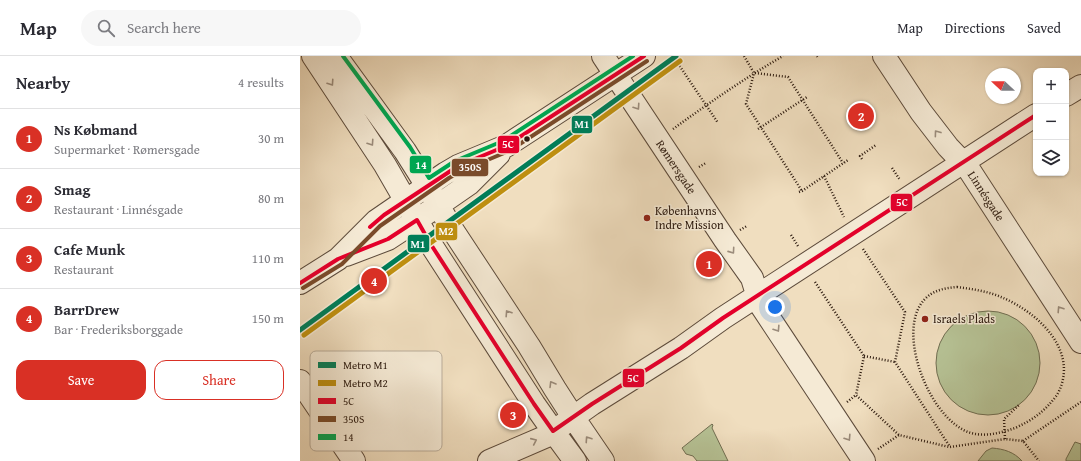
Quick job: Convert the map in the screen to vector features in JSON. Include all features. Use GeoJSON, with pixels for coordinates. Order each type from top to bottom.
{"type":"FeatureCollection","features":[{"type":"Feature","properties":{"kind":"street"},"geometry":{"type":"LineString","coordinates":[[313,56],[385,165],[434,250],[534,404],[575,461]]}},
{"type":"Feature","properties":{"kind":"street"},"geometry":{"type":"LineString","coordinates":[[336,56],[405,151],[452,229],[603,461]]}},
{"type":"Feature","properties":{"kind":"street","name":"Rømersgade"},"geometry":{"type":"LineString","coordinates":[[603,56],[752,278],[760,304],[863,460]]}},
{"type":"Feature","properties":{"kind":"street"},"geometry":{"type":"LineString","coordinates":[[338,259],[376,221],[427,186],[458,166],[506,146],[644,56]]}},
{"type":"Feature","properties":{"kind":"street","name":"Linnésgade"},"geometry":{"type":"LineString","coordinates":[[884,56],[921,112],[948,147],[968,168],[1081,342]]}},
{"type":"Feature","properties":{"kind":"street"},"geometry":{"type":"LineString","coordinates":[[1069,93],[1081,86]]}},
{"type":"Feature","properties":{"kind":"street"},"geometry":{"type":"LineString","coordinates":[[489,461],[547,436],[592,404],[682,348],[723,318],[1033,117]]}},
{"type":"Feature","properties":{"kind":"street"},"geometry":{"type":"LineString","coordinates":[[300,283],[338,259],[388,239],[417,220],[469,184],[506,146]]}},
{"type":"Feature","properties":{"kind":"street"},"geometry":{"type":"LineString","coordinates":[[300,381],[310,396]]}},
{"type":"Feature","properties":{"kind":"street"},"geometry":{"type":"LineString","coordinates":[[347,451],[354,461]]}},
{"type":"Feature","properties":{"kind":"path"},"geometry":{"type":"LineString","coordinates":[[673,56],[718,122]]}},
{"type":"Feature","properties":{"kind":"path"},"geometry":{"type":"LineString","coordinates":[[744,56],[754,73],[746,104],[801,191],[848,160]]}},
{"type":"Feature","properties":{"kind":"path"},"geometry":{"type":"LineString","coordinates":[[658,140],[706,105],[754,73],[784,56]]}},
{"type":"Feature","properties":{"kind":"path"},"geometry":{"type":"LineString","coordinates":[[754,73],[788,77],[843,163]]}},
{"type":"Feature","properties":{"kind":"path"},"geometry":{"type":"LineString","coordinates":[[760,128],[806,97]]}},
{"type":"Feature","properties":{"kind":"path"},"geometry":{"type":"LineString","coordinates":[[862,159],[860,156],[876,145]]}},
{"type":"Feature","properties":{"kind":"path"},"geometry":{"type":"LineString","coordinates":[[824,176],[845,219]]}},
{"type":"Feature","properties":{"kind":"path"},"geometry":{"type":"LineString","coordinates":[[860,244],[905,312],[895,362],[950,447]]}},
{"type":"Feature","properties":{"kind":"path"},"geometry":{"type":"LineString","coordinates":[[814,280],[864,356],[856,395],[899,435],[950,447],[1005,439],[1024,441],[1081,402]]}},
{"type":"Feature","properties":{"kind":"path"},"geometry":{"type":"LineString","coordinates":[[1058,338],[1046,324],[1017,304],[1002,297],[978,290],[957,287],[944,288],[928,296],[919,307],[914,326],[916,355],[923,380],[937,405],[947,418],[967,432],[981,435],[993,434],[1005,432],[1021,425],[1033,418],[1049,405],[1060,391],[1066,376]]}},
{"type":"Feature","properties":{"kind":"path"},"geometry":{"type":"LineString","coordinates":[[864,356],[895,362]]}},
{"type":"Feature","properties":{"kind":"path"},"geometry":{"type":"LineString","coordinates":[[1005,439],[1004,419],[1019,405]]}},
{"type":"Feature","properties":{"kind":"path"},"geometry":{"type":"LineString","coordinates":[[863,460],[899,435]]}},
{"type":"Feature","properties":{"kind":"path"},"geometry":{"type":"LineString","coordinates":[[1024,441],[1039,461]]}},
{"type":"Feature","properties":{"kind":"green space"},"geometry":{"type":"Polygon","coordinates":[[[988,311],[1008,315],[1025,326],[1036,343],[1040,363],[1036,383],[1025,400],[1008,411],[988,415],[968,411],[951,400],[940,383],[936,363],[940,343],[951,326],[968,315],[988,311]]]}},
{"type":"Feature","properties":{"kind":"green space"},"geometry":{"type":"Polygon","coordinates":[[[712,424],[712,428],[728,461],[697,461],[693,456],[686,454],[682,448],[712,424]]]}},
{"type":"Feature","properties":{"kind":"green space"},"geometry":{"type":"Polygon","coordinates":[[[1075,442],[1081,444],[1081,461],[1066,461],[1066,459],[1075,442]]]}},
{"type":"Feature","properties":{"kind":"green space"},"geometry":{"type":"Polygon","coordinates":[[[992,448],[1001,449],[1016,455],[1022,461],[978,461],[986,451],[992,448]]]}},
{"type":"Feature","properties":{"kind":"metro line","name":"M1"},"geometry":{"type":"LineString","coordinates":[[300,330],[676,56]]}},
{"type":"Feature","properties":{"kind":"metro line","name":"M2"},"geometry":{"type":"LineString","coordinates":[[304,335],[680,61]]}},
{"type":"Feature","properties":{"kind":"transit line","name":"14"},"geometry":{"type":"LineString","coordinates":[[343,56],[410,147],[429,178],[455,161],[503,141],[633,56]]}},
{"type":"Feature","properties":{"kind":"transit line","name":"5C"},"geometry":{"type":"LineString","coordinates":[[370,227],[384,215],[458,166],[506,146],[644,56]]}},
{"type":"Feature","properties":{"kind":"transit line","name":"350S"},"geometry":{"type":"LineString","coordinates":[[303,288],[342,264],[380,226],[449,178],[461,171],[509,151],[647,61]]}},
{"type":"Feature","properties":{"kind":"transit line","name":"5C"},"geometry":{"type":"LineString","coordinates":[[300,283],[338,259],[388,239],[417,220],[430,243],[553,431],[592,404],[681,348],[723,318],[1033,117]]}},
{"type":"Feature","properties":{"kind":"place","name":"Smag"},"geometry":{"type":"Point","coordinates":[861,116]}},
{"type":"Feature","properties":{"kind":"place","name":"Københavns Indre Mission"},"geometry":{"type":"Point","coordinates":[647,218]}},
{"type":"Feature","properties":{"kind":"place","name":"Ns Købmand"},"geometry":{"type":"Point","coordinates":[709,264]}},
{"type":"Feature","properties":{"kind":"place","name":"BarrDrew"},"geometry":{"type":"Point","coordinates":[374,281]}},
{"type":"Feature","properties":{"kind":"place","name":"Israels Plads"},"geometry":{"type":"Point","coordinates":[925,319]}},
{"type":"Feature","properties":{"kind":"place","name":"Cafe Munk"},"geometry":{"type":"Point","coordinates":[513,415]}}]}
